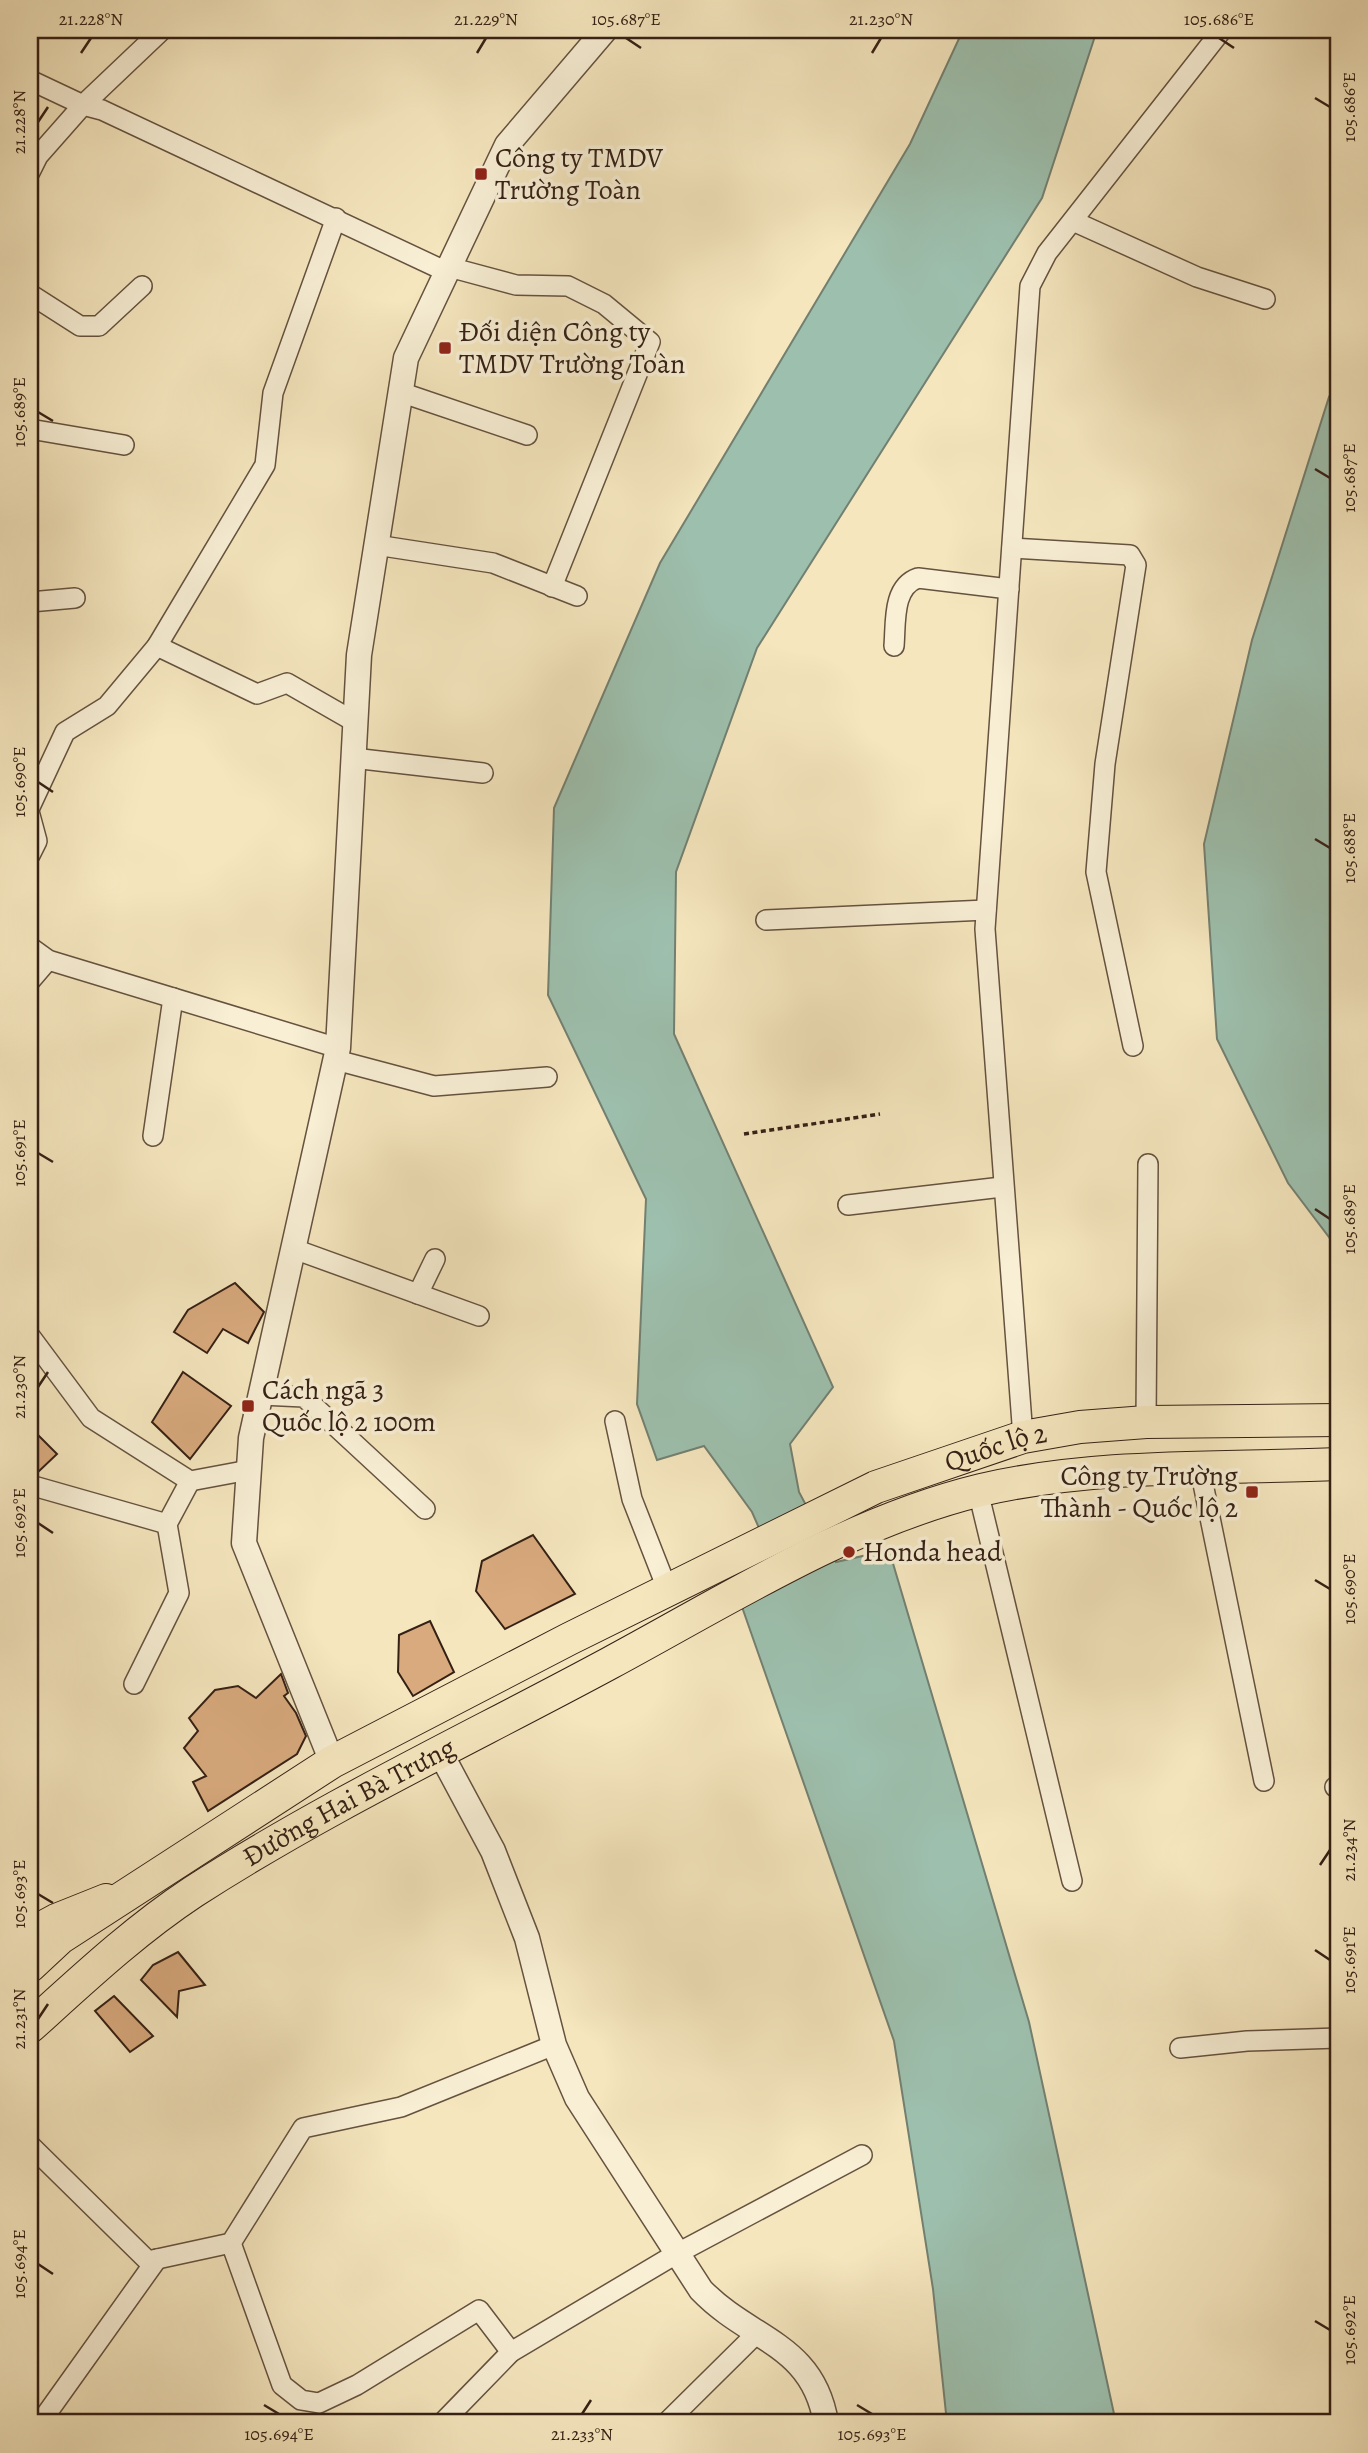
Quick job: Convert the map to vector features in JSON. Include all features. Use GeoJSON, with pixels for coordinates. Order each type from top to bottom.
{"type":"FeatureCollection","features":[{"type":"Feature","properties":{"kind":"highway","name":"Quốc lộ 2"},"geometry":{"type":"LineString","coordinates":[[675,1588],[876,1486],[1023,1437],[1080,1427],[1146,1422],[1338,1420]]}},
{"type":"Feature","properties":{"kind":"highway","name":"Quốc lộ 2"},"geometry":{"type":"LineString","coordinates":[[696,1617],[831,1546],[893,1519],[978,1491],[1057,1475],[1338,1464]]}},
{"type":"Feature","properties":{"kind":"highway","name":"Đường Hai Bà Trưng"},"geometry":{"type":"LineString","coordinates":[[30,1966],[60,1938],[332,1762],[675,1588]]}},
{"type":"Feature","properties":{"kind":"highway","name":"Đường Hai Bà Trưng"},"geometry":{"type":"LineString","coordinates":[[30,2027],[99,1965],[191,1893],[344,1803],[696,1617]]}},
{"type":"Feature","properties":{"kind":"main road"},"geometry":{"type":"LineString","coordinates":[[30,1933],[55,1919],[149,1882]]}},
{"type":"Feature","properties":{"kind":"street"},"geometry":{"type":"LineString","coordinates":[[30,172],[38,156],[83,105],[162,30]]}},
{"type":"Feature","properties":{"kind":"street"},"geometry":{"type":"LineString","coordinates":[[332,1762],[244,1543],[251,1438],[337,1054],[359,655],[400,392],[406,358],[507,145],[605,30]]}},
{"type":"Feature","properties":{"kind":"street"},"geometry":{"type":"LineString","coordinates":[[1023,1437],[1002,1187],[986,910],[1030,286],[1039,264],[1222,30]]}},
{"type":"Feature","properties":{"kind":"street"},"geometry":{"type":"LineString","coordinates":[[30,80],[83,105],[102,110],[448,270],[516,285],[568,286],[604,304],[650,342],[552,587]]}},
{"type":"Feature","properties":{"kind":"street"},"geometry":{"type":"LineString","coordinates":[[30,807],[65,732],[107,706],[157,646],[265,465],[273,393],[336,218]]}},
{"type":"Feature","properties":{"kind":"street"},"geometry":{"type":"LineString","coordinates":[[1073,221],[1185,272],[1265,299]]}},
{"type":"Feature","properties":{"kind":"street"},"geometry":{"type":"LineString","coordinates":[[30,294],[80,326],[99,326],[142,286]]}},
{"type":"Feature","properties":{"kind":"street"},"geometry":{"type":"LineString","coordinates":[[400,392],[527,435]]}},
{"type":"Feature","properties":{"kind":"street"},"geometry":{"type":"LineString","coordinates":[[30,429],[124,444]]}},
{"type":"Feature","properties":{"kind":"street"},"geometry":{"type":"LineString","coordinates":[[376,545],[492,564],[577,596]]}},
{"type":"Feature","properties":{"kind":"street"},"geometry":{"type":"LineString","coordinates":[[1012,548],[1130,555],[1136,565],[1105,764],[1096,873],[1133,1046]]}},
{"type":"Feature","properties":{"kind":"street"},"geometry":{"type":"LineString","coordinates":[[894,646],[899,594],[909,581],[918,578],[1009,589]]}},
{"type":"Feature","properties":{"kind":"street"},"geometry":{"type":"LineString","coordinates":[[30,602],[75,598]]}},
{"type":"Feature","properties":{"kind":"street"},"geometry":{"type":"LineString","coordinates":[[157,646],[257,694],[287,683],[355,722]]}},
{"type":"Feature","properties":{"kind":"street"},"geometry":{"type":"LineString","coordinates":[[353,758],[483,773]]}},
{"type":"Feature","properties":{"kind":"street"},"geometry":{"type":"LineString","coordinates":[[30,815],[37,841],[30,855]]}},
{"type":"Feature","properties":{"kind":"street"},"geometry":{"type":"LineString","coordinates":[[766,920],[986,910]]}},
{"type":"Feature","properties":{"kind":"street"},"geometry":{"type":"LineString","coordinates":[[30,947],[48,960],[173,998],[434,1086],[547,1077]]}},
{"type":"Feature","properties":{"kind":"street"},"geometry":{"type":"LineString","coordinates":[[30,981],[48,960]]}},
{"type":"Feature","properties":{"kind":"street"},"geometry":{"type":"LineString","coordinates":[[153,1136],[173,998]]}},
{"type":"Feature","properties":{"kind":"street"},"geometry":{"type":"LineString","coordinates":[[1146,1422],[1149,1164]]}},
{"type":"Feature","properties":{"kind":"street"},"geometry":{"type":"LineString","coordinates":[[848,1205],[1002,1187]]}},
{"type":"Feature","properties":{"kind":"street"},"geometry":{"type":"LineString","coordinates":[[294,1249],[479,1316]]}},
{"type":"Feature","properties":{"kind":"street"},"geometry":{"type":"LineString","coordinates":[[418,1294],[435,1259]]}},
{"type":"Feature","properties":{"kind":"street"},"geometry":{"type":"LineString","coordinates":[[30,1336],[91,1418],[190,1481],[249,1470]]}},
{"type":"Feature","properties":{"kind":"street"},"geometry":{"type":"LineString","coordinates":[[261,1395],[303,1397],[425,1509]]}},
{"type":"Feature","properties":{"kind":"street"},"geometry":{"type":"LineString","coordinates":[[615,1421],[632,1499],[675,1588]]}},
{"type":"Feature","properties":{"kind":"street"},"geometry":{"type":"LineString","coordinates":[[1200,1469],[1264,1781]]}},
{"type":"Feature","properties":{"kind":"street"},"geometry":{"type":"LineString","coordinates":[[134,1684],[178,1593],[167,1524],[190,1481]]}},
{"type":"Feature","properties":{"kind":"street"},"geometry":{"type":"LineString","coordinates":[[30,1485],[167,1524]]}},
{"type":"Feature","properties":{"kind":"street"},"geometry":{"type":"LineString","coordinates":[[978,1491],[1072,1881]]}},
{"type":"Feature","properties":{"kind":"street"},"geometry":{"type":"LineString","coordinates":[[441,1754],[493,1851],[522,1926],[554,2045],[577,2098],[676,2254],[718,2307],[790,2353],[805,2369],[818,2389],[826,2423]]}},
{"type":"Feature","properties":{"kind":"street"},"geometry":{"type":"LineString","coordinates":[[1180,2048],[1247,2041],[1338,2038]]}},
{"type":"Feature","properties":{"kind":"street"},"geometry":{"type":"LineString","coordinates":[[30,2146],[148,2261],[231,2243],[303,2128],[401,2107],[554,2045]]}},
{"type":"Feature","properties":{"kind":"street"},"geometry":{"type":"LineString","coordinates":[[442,2423],[511,2352],[676,2254],[862,2155]]}},
{"type":"Feature","properties":{"kind":"street"},"geometry":{"type":"LineString","coordinates":[[231,2243],[282,2385],[301,2400],[319,2403],[357,2385],[479,2311],[511,2352]]}},
{"type":"Feature","properties":{"kind":"street"},"geometry":{"type":"LineString","coordinates":[[40,2423],[157,2259]]}},
{"type":"Feature","properties":{"kind":"street"},"geometry":{"type":"LineString","coordinates":[[666,2423],[757,2333]]}},
{"type":"Feature","properties":{"kind":"path"},"geometry":{"type":"LineString","coordinates":[[744,1134],[880,1114]]}},
{"type":"Feature","properties":{"kind":"shaded area"},"geometry":{"type":"Polygon","coordinates":[[[963,30],[1097,30],[1042,198],[757,648],[676,872],[674,1034],[833,1387],[790,1444],[799,1492],[836,1562],[889,1550],[1029,2022],[1116,2423],[947,2423],[933,2289],[894,2041],[741,1604],[783,1583],[752,1512],[704,1446],[657,1460],[637,1404],[646,1199],[548,995],[554,808],[660,563],[910,144],[963,30]]]}},
{"type":"Feature","properties":{"kind":"shaded area"},"geometry":{"type":"Polygon","coordinates":[[[1338,381],[1338,1249],[1288,1183],[1217,1039],[1204,844],[1252,640],[1329,397],[1338,381]]]}},
{"type":"Feature","properties":{"kind":"building"},"geometry":{"type":"Polygon","coordinates":[[[235,1283],[264,1312],[248,1343],[223,1329],[207,1353],[174,1332],[188,1310],[235,1283]]]}},
{"type":"Feature","properties":{"kind":"building"},"geometry":{"type":"Polygon","coordinates":[[[183,1372],[231,1406],[190,1459],[152,1422],[183,1372]]]}},
{"type":"Feature","properties":{"kind":"building"},"geometry":{"type":"Polygon","coordinates":[[[30,1427],[57,1454],[36,1474],[30,1473],[30,1427]]]}},
{"type":"Feature","properties":{"kind":"building"},"geometry":{"type":"Polygon","coordinates":[[[533,1535],[575,1594],[505,1629],[476,1591],[482,1561],[533,1535]]]}},
{"type":"Feature","properties":{"kind":"building"},"geometry":{"type":"Polygon","coordinates":[[[430,1621],[454,1672],[413,1696],[398,1672],[399,1635],[430,1621]]]}},
{"type":"Feature","properties":{"kind":"building"},"geometry":{"type":"Polygon","coordinates":[[[281,1674],[288,1693],[284,1696],[296,1713],[306,1736],[297,1754],[208,1811],[193,1782],[206,1776],[184,1748],[198,1731],[189,1718],[215,1690],[238,1686],[256,1698],[281,1674]]]}},
{"type":"Feature","properties":{"kind":"building"},"geometry":{"type":"Polygon","coordinates":[[[178,1952],[205,1985],[179,1991],[177,2017],[141,1980],[153,1965],[178,1952]]]}},
{"type":"Feature","properties":{"kind":"building"},"geometry":{"type":"Polygon","coordinates":[[[114,1996],[153,2036],[130,2052],[95,2011],[114,1996]]]}},
{"type":"Feature","properties":{"kind":"place","name":"Công ty TMDV Trường Toàn"},"geometry":{"type":"Point","coordinates":[481,174]}},
{"type":"Feature","properties":{"kind":"place","name":"Đối diện Công ty TMDV Trường Toàn"},"geometry":{"type":"Point","coordinates":[445,348]}},
{"type":"Feature","properties":{"kind":"place","name":"Cách ngã 3 Quốc lộ 2 100m"},"geometry":{"type":"Point","coordinates":[248,1406]}},
{"type":"Feature","properties":{"kind":"place","name":"Công ty Trường Thành - Quốc lộ 2"},"geometry":{"type":"Point","coordinates":[1252,1492]}},
{"type":"Feature","properties":{"kind":"place","name":"Honda head"},"geometry":{"type":"Point","coordinates":[849,1552]}}]}
